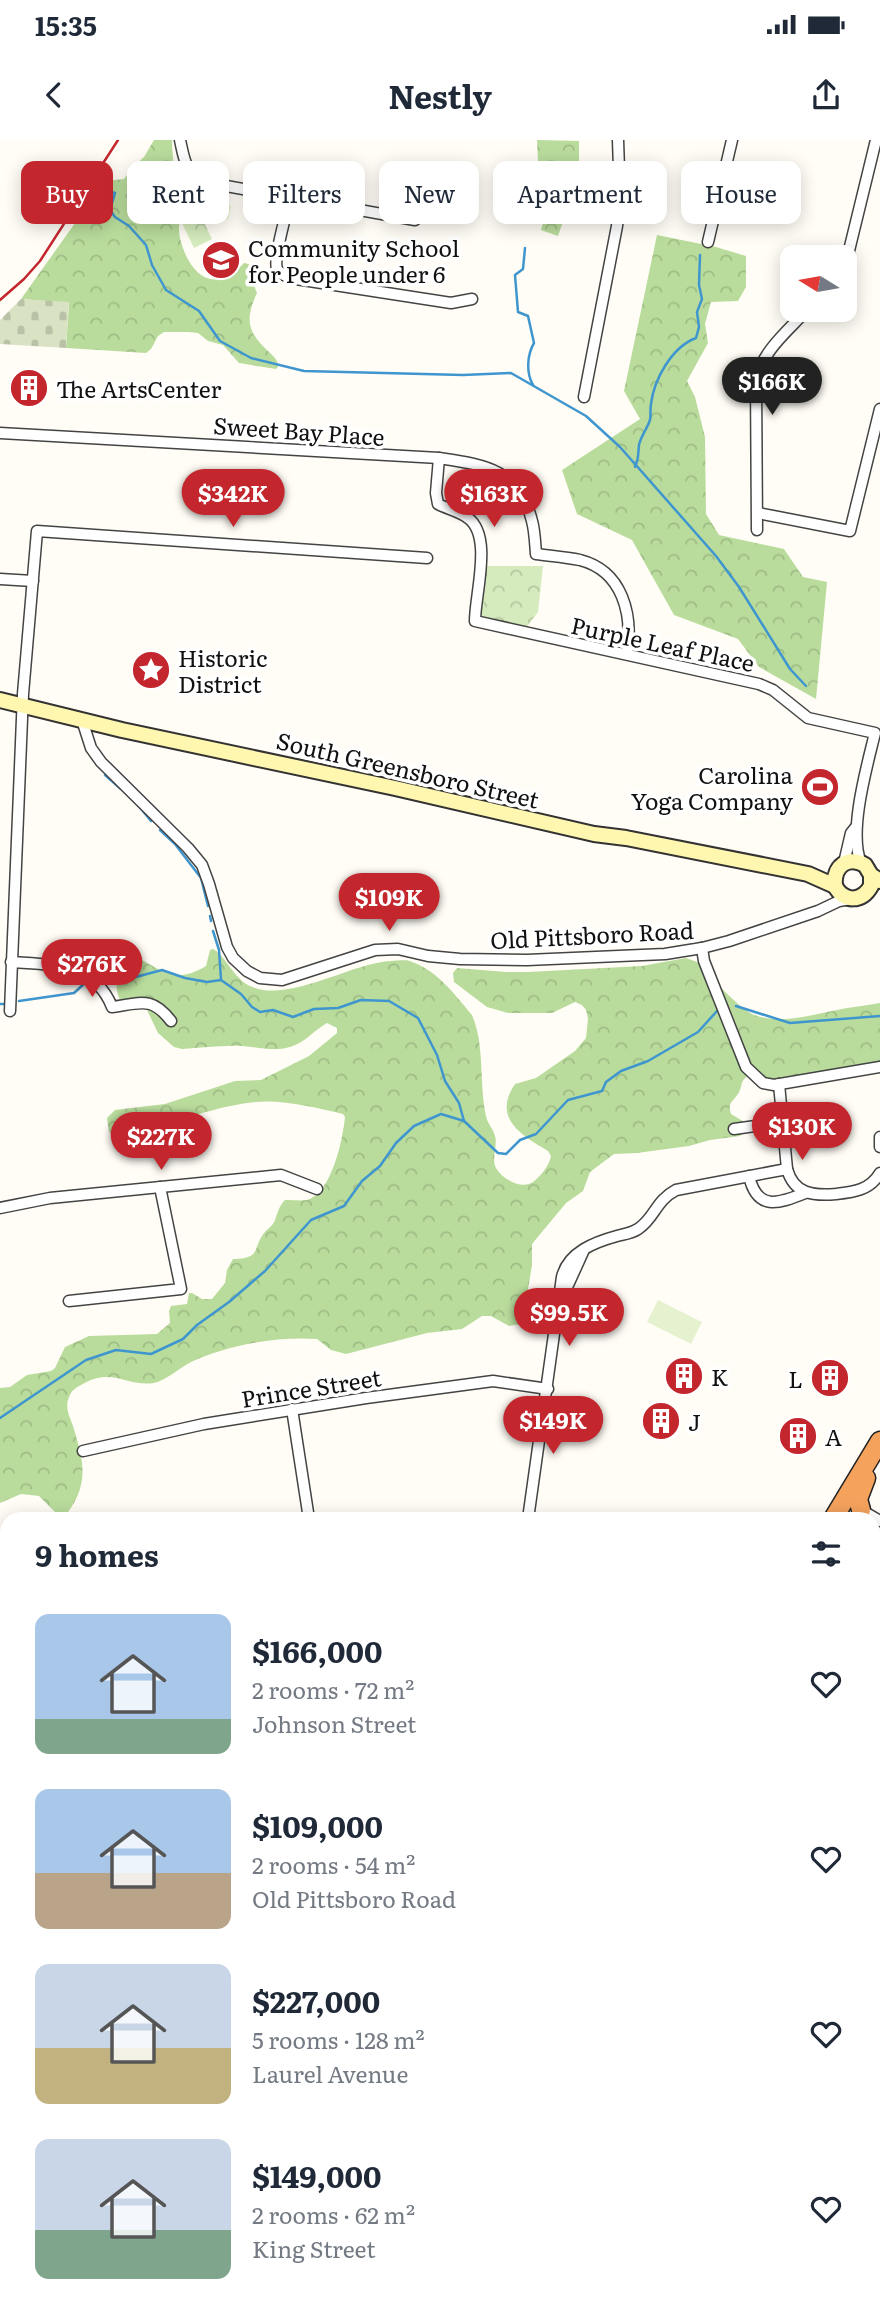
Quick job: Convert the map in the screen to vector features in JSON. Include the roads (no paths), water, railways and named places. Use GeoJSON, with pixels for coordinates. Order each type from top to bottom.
{"type":"FeatureCollection","features":[{"type":"Feature","properties":{"kind":"highway"},"geometry":{"type":"LineString","coordinates":[[839,1512],[880,1441]]}},
{"type":"Feature","properties":{"kind":"highway"},"geometry":{"type":"LineString","coordinates":[[858,1512],[860,1491],[880,1454]]}},
{"type":"Feature","properties":{"kind":"highway"},"geometry":{"type":"LineString","coordinates":[[859,1512],[880,1477]]}},
{"type":"Feature","properties":{"kind":"main road","name":"South Greensboro Street"},"geometry":{"type":"LineString","coordinates":[[0,700],[594,834],[808,874],[836,887]]}},
{"type":"Feature","properties":{"kind":"main road"},"geometry":{"type":"LineString","coordinates":[[858,897],[876,878],[861,863],[855,861],[842,865],[835,875],[836,887],[844,897],[858,897],[880,894]]}},
{"type":"Feature","properties":{"kind":"main road","name":"South Greensboro Street"},"geometry":{"type":"LineString","coordinates":[[808,874],[842,865]]}},
{"type":"Feature","properties":{"kind":"street"},"geometry":{"type":"LineString","coordinates":[[180,140],[190,173],[200,181],[243,190]]}},
{"type":"Feature","properties":{"kind":"street"},"geometry":{"type":"LineString","coordinates":[[584,397],[617,226],[620,200],[618,140]]}},
{"type":"Feature","properties":{"kind":"street"},"geometry":{"type":"LineString","coordinates":[[708,242],[732,140]]}},
{"type":"Feature","properties":{"kind":"street"},"geometry":{"type":"LineString","coordinates":[[850,245],[876,140]]}},
{"type":"Feature","properties":{"kind":"street"},"geometry":{"type":"LineString","coordinates":[[284,224],[277,256],[278,270],[283,275],[451,303],[472,299]]}},
{"type":"Feature","properties":{"kind":"street"},"geometry":{"type":"LineString","coordinates":[[757,530],[757,380],[760,365],[796,322]]}},
{"type":"Feature","properties":{"kind":"street"},"geometry":{"type":"LineString","coordinates":[[758,513],[850,531],[880,409]]}},
{"type":"Feature","properties":{"kind":"street","name":"Sweet Bay Place"},"geometry":{"type":"LineString","coordinates":[[0,433],[439,458],[483,465],[505,476],[528,507],[536,554],[582,560],[607,573],[621,593],[628,612],[627,653]]}},
{"type":"Feature","properties":{"kind":"street","name":"Purple Leaf Place"},"geometry":{"type":"LineString","coordinates":[[439,458],[436,493],[438,504],[469,518],[479,533],[482,557],[475,621],[759,684],[774,690],[808,718],[875,733],[857,824]]}},
{"type":"Feature","properties":{"kind":"street"},"geometry":{"type":"LineString","coordinates":[[10,1011],[23,705],[37,531],[427,558]]}},
{"type":"Feature","properties":{"kind":"street"},"geometry":{"type":"LineString","coordinates":[[0,579],[33,581]]}},
{"type":"Feature","properties":{"kind":"street","name":"Old Pittsboro Road"},"geometry":{"type":"LineString","coordinates":[[82,720],[91,748],[101,762],[202,865],[227,947],[239,965],[260,978],[292,978],[375,950],[388,949],[460,959],[527,960],[665,954],[702,948],[858,897]]}},
{"type":"Feature","properties":{"kind":"street"},"geometry":{"type":"LineString","coordinates":[[857,824],[857,850],[861,863]]}},
{"type":"Feature","properties":{"kind":"street"},"geometry":{"type":"LineString","coordinates":[[842,865],[851,834],[857,824]]}},
{"type":"Feature","properties":{"kind":"street"},"geometry":{"type":"LineString","coordinates":[[829,905],[836,887]]}},
{"type":"Feature","properties":{"kind":"street"},"geometry":{"type":"LineString","coordinates":[[702,948],[704,961],[746,1067],[763,1083],[779,1084],[880,1067]]}},
{"type":"Feature","properties":{"kind":"street"},"geometry":{"type":"LineString","coordinates":[[11,962],[60,967],[82,973],[104,990],[111,1007],[150,1003],[157,1005],[171,1021]]}},
{"type":"Feature","properties":{"kind":"street"},"geometry":{"type":"LineString","coordinates":[[779,1084],[787,1169],[790,1178],[805,1193]]}},
{"type":"Feature","properties":{"kind":"street"},"geometry":{"type":"LineString","coordinates":[[734,1129],[784,1122]]}},
{"type":"Feature","properties":{"kind":"street"},"geometry":{"type":"LineString","coordinates":[[880,1137],[880,1147]]}},
{"type":"Feature","properties":{"kind":"street"},"geometry":{"type":"LineString","coordinates":[[529,1512],[559,1304],[584,1248],[638,1229],[650,1218],[662,1200],[677,1190],[787,1169]]}},
{"type":"Feature","properties":{"kind":"street"},"geometry":{"type":"LineString","coordinates":[[749,1176],[758,1198],[768,1203],[805,1193],[820,1196],[854,1192],[870,1184],[880,1173]]}},
{"type":"Feature","properties":{"kind":"street"},"geometry":{"type":"LineString","coordinates":[[0,1208],[50,1198],[281,1175],[317,1189]]}},
{"type":"Feature","properties":{"kind":"street"},"geometry":{"type":"LineString","coordinates":[[69,1301],[181,1289],[160,1188]]}},
{"type":"Feature","properties":{"kind":"street","name":"Prince Street"},"geometry":{"type":"LineString","coordinates":[[83,1451],[204,1424],[493,1381],[548,1389]]}},
{"type":"Feature","properties":{"kind":"street"},"geometry":{"type":"LineString","coordinates":[[292,1409],[308,1512]]}},
{"type":"Feature","properties":{"kind":"waterway"},"geometry":{"type":"LineString","coordinates":[[113,192],[113,200]]}},
{"type":"Feature","properties":{"kind":"waterway"},"geometry":{"type":"LineString","coordinates":[[113,214],[129,226],[146,245],[152,265],[166,290],[199,311],[220,341],[251,358],[304,371],[463,375],[511,373],[586,416],[620,447],[716,556],[739,587],[790,669],[806,686]]}},
{"type":"Feature","properties":{"kind":"waterway"},"geometry":{"type":"LineString","coordinates":[[525,248],[523,269],[515,275],[518,312],[528,316],[534,343],[528,364],[533,385]]}},
{"type":"Feature","properties":{"kind":"waterway"},"geometry":{"type":"LineString","coordinates":[[635,467],[640,442],[650,420],[653,394],[660,375],[672,356],[687,342],[696,338],[699,327],[697,312],[702,299],[699,285],[700,255]]}},
{"type":"Feature","properties":{"kind":"waterway"},"geometry":{"type":"LineString","coordinates":[[105,775],[121,789]]}},
{"type":"Feature","properties":{"kind":"waterway"},"geometry":{"type":"LineString","coordinates":[[138,805],[151,821]]}},
{"type":"Feature","properties":{"kind":"waterway"},"geometry":{"type":"LineString","coordinates":[[160,830],[175,844],[201,878],[208,906]]}},
{"type":"Feature","properties":{"kind":"waterway"},"geometry":{"type":"LineString","coordinates":[[210,916],[211,921]]}},
{"type":"Feature","properties":{"kind":"waterway"},"geometry":{"type":"LineString","coordinates":[[213,931],[219,950],[221,979]]}},
{"type":"Feature","properties":{"kind":"waterway"},"geometry":{"type":"LineString","coordinates":[[108,981],[162,970],[207,982],[221,980],[260,1012],[273,1010],[293,1017],[314,1009],[338,1008],[361,1000],[389,1001],[418,1018],[437,1055],[445,1081],[459,1103],[464,1121]]}},
{"type":"Feature","properties":{"kind":"waterway"},"geometry":{"type":"LineString","coordinates":[[19,1001],[74,993],[85,983]]}},
{"type":"Feature","properties":{"kind":"waterway"},"geometry":{"type":"LineString","coordinates":[[736,1006],[790,1023],[880,1016]]}},
{"type":"Feature","properties":{"kind":"waterway"},"geometry":{"type":"LineString","coordinates":[[0,1418],[86,1360],[116,1350],[151,1354],[183,1339],[265,1271],[311,1220],[344,1206],[362,1181],[380,1166],[396,1143],[414,1126],[441,1114],[464,1121],[498,1153],[506,1154],[520,1140],[536,1134],[568,1100],[602,1091],[606,1082],[621,1071],[648,1061],[698,1032],[717,1011]]}},
{"type":"Feature","properties":{"kind":"railway"},"geometry":{"type":"LineString","coordinates":[[0,300],[40,261],[118,140]]}},
{"type":"Feature","properties":{"kind":"place","name":"Community School for People under 6"},"geometry":{"type":"Point","coordinates":[221,260]}},
{"type":"Feature","properties":{"kind":"place","name":"The ArtsCenter"},"geometry":{"type":"Point","coordinates":[29,388]}},
{"type":"Feature","properties":{"kind":"place","name":"Historic District"},"geometry":{"type":"Point","coordinates":[151,670]}},
{"type":"Feature","properties":{"kind":"place","name":"Carolina Yoga Company"},"geometry":{"type":"Point","coordinates":[820,787]}},
{"type":"Feature","properties":{"kind":"place","name":"K"},"geometry":{"type":"Point","coordinates":[684,1376]}},
{"type":"Feature","properties":{"kind":"place","name":"L"},"geometry":{"type":"Point","coordinates":[830,1378]}},
{"type":"Feature","properties":{"kind":"place","name":"J"},"geometry":{"type":"Point","coordinates":[661,1421]}},
{"type":"Feature","properties":{"kind":"place","name":"A"},"geometry":{"type":"Point","coordinates":[798,1436]}}]}
